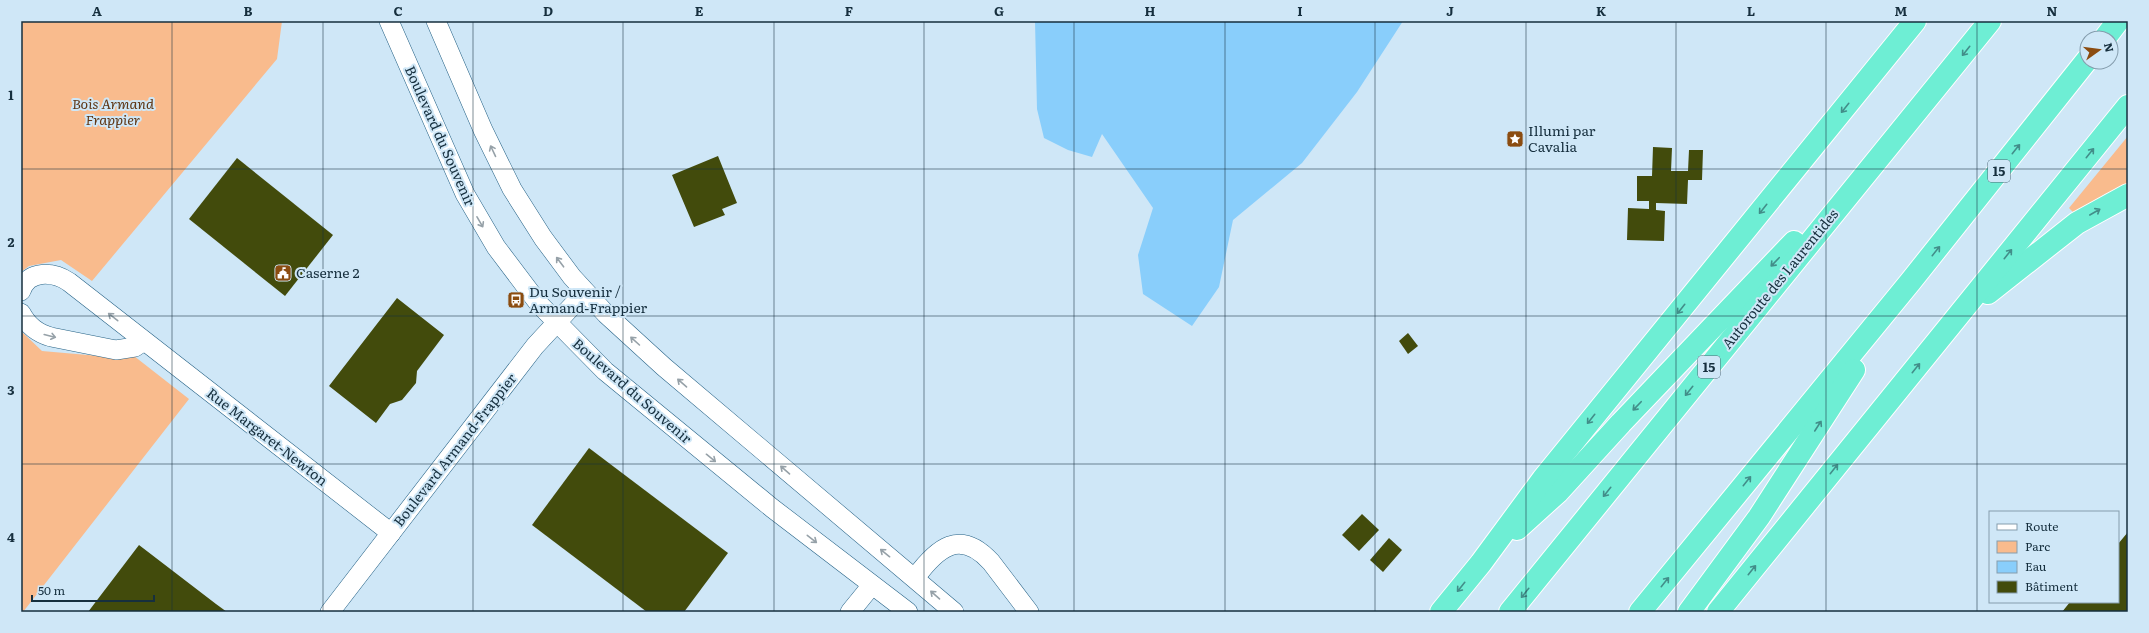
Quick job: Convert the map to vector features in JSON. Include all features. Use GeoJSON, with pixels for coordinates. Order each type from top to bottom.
{"type":"FeatureCollection","features":[{"type":"Feature","properties":{"kind":"highway"},"geometry":{"type":"LineString","coordinates":[[1869,78],[1903,21]]}},
{"type":"Feature","properties":{"kind":"highway"},"geometry":{"type":"LineString","coordinates":[[1440,612],[1481,562],[1543,478],[1915,21]]}},
{"type":"Feature","properties":{"kind":"highway","name":"Autoroute des Laurentides"},"geometry":{"type":"LineString","coordinates":[[1510,612],[1990,21]]}},
{"type":"Feature","properties":{"kind":"highway"},"geometry":{"type":"LineString","coordinates":[[2111,30],[2118,21]]}},
{"type":"Feature","properties":{"kind":"highway","name":"15"},"geometry":{"type":"LineString","coordinates":[[1640,612],[1911,281],[2079,70]]}},
{"type":"Feature","properties":{"kind":"highway"},"geometry":{"type":"LineString","coordinates":[[1718,612],[1958,318],[2128,106]]}},
{"type":"Feature","properties":{"kind":"highway"},"geometry":{"type":"LineString","coordinates":[[1481,562],[1558,492],[1621,423],[1908,122]]}},
{"type":"Feature","properties":{"kind":"highway"},"geometry":{"type":"LineString","coordinates":[[1958,318],[2077,223],[2128,195]]}},
{"type":"Feature","properties":{"kind":"highway"},"geometry":{"type":"LineString","coordinates":[[1689,612],[1759,517],[1911,281]]}},
{"type":"Feature","properties":{"kind":"street","name":"Boulevard du Souvenir"},"geometry":{"type":"LineString","coordinates":[[389,21],[445,154],[476,215],[508,264],[555,322],[605,370],[772,508],[908,612]]}},
{"type":"Feature","properties":{"kind":"street"},"geometry":{"type":"LineString","coordinates":[[436,21],[483,130],[512,189],[543,238],[585,292],[623,330],[701,399],[954,612]]}},
{"type":"Feature","properties":{"kind":"street","name":"Rue Margaret-Newton"},"geometry":{"type":"LineString","coordinates":[[21,291],[26,282],[34,276],[51,274],[61,276],[391,533]]}},
{"type":"Feature","properties":{"kind":"street","name":"Boulevard Armand-Frappier"},"geometry":{"type":"LineString","coordinates":[[330,612],[555,322],[585,292]]}},
{"type":"Feature","properties":{"kind":"street"},"geometry":{"type":"LineString","coordinates":[[21,313],[33,329],[41,334],[51,337],[116,350],[131,348],[144,341]]}},
{"type":"Feature","properties":{"kind":"street"},"geometry":{"type":"LineString","coordinates":[[915,578],[940,549],[955,544],[971,546],[984,554],[1030,612]]}},
{"type":"Feature","properties":{"kind":"street"},"geometry":{"type":"LineString","coordinates":[[850,612],[872,585]]}},
{"type":"Feature","properties":{"kind":"green space","name":"Bois Armand Frappier"},"geometry":{"type":"Polygon","coordinates":[[[21,21],[282,21],[277,59],[92,281],[61,260],[29,266],[21,272],[21,21]]]}},
{"type":"Feature","properties":{"kind":"green space"},"geometry":{"type":"Polygon","coordinates":[[[2128,136],[2128,184],[2105,194],[2074,213],[2069,208],[2128,136]]]}},
{"type":"Feature","properties":{"kind":"green space"},"geometry":{"type":"Polygon","coordinates":[[[21,331],[42,351],[99,356],[134,356],[189,399],[23,612],[21,612],[21,331]]]}},
{"type":"Feature","properties":{"kind":"water"},"geometry":{"type":"Polygon","coordinates":[[[1035,21],[1403,21],[1357,92],[1302,163],[1233,220],[1219,287],[1192,326],[1143,294],[1138,255],[1153,208],[1102,134],[1092,157],[1068,150],[1044,138],[1037,109],[1035,21]]]}},
{"type":"Feature","properties":{"kind":"building"},"geometry":{"type":"Polygon","coordinates":[[[1653,147],[1672,148],[1671,171],[1688,171],[1689,150],[1703,150],[1702,180],[1688,180],[1687,204],[1656,203],[1656,210],[1665,211],[1664,241],[1627,240],[1628,208],[1649,209],[1649,201],[1637,201],[1637,176],[1652,176],[1653,147]]]}},
{"type":"Feature","properties":{"kind":"building"},"geometry":{"type":"Polygon","coordinates":[[[718,156],[737,203],[722,209],[725,215],[694,227],[672,175],[718,156]]]}},
{"type":"Feature","properties":{"kind":"building"},"geometry":{"type":"Polygon","coordinates":[[[237,158],[333,235],[285,296],[189,219],[237,158]]]}},
{"type":"Feature","properties":{"kind":"building"},"geometry":{"type":"Polygon","coordinates":[[[397,298],[444,335],[417,371],[416,383],[402,400],[390,404],[376,423],[329,386],[397,298]]]}},
{"type":"Feature","properties":{"kind":"building"},"geometry":{"type":"Polygon","coordinates":[[[1408,333],[1418,346],[1408,354],[1399,341],[1408,333]]]}},
{"type":"Feature","properties":{"kind":"building"},"geometry":{"type":"Polygon","coordinates":[[[589,448],[728,553],[684,612],[647,612],[532,525],[589,448]]]}},
{"type":"Feature","properties":{"kind":"building"},"geometry":{"type":"Polygon","coordinates":[[[1362,514],[1379,530],[1359,551],[1342,535],[1362,514]]]}},
{"type":"Feature","properties":{"kind":"building"},"geometry":{"type":"Polygon","coordinates":[[[2128,532],[2128,612],[2062,612],[2069,603],[2119,603],[2119,543],[2128,532]]]}},
{"type":"Feature","properties":{"kind":"building"},"geometry":{"type":"Polygon","coordinates":[[[1389,538],[1402,550],[1383,572],[1370,560],[1389,538]]]}},
{"type":"Feature","properties":{"kind":"building"},"geometry":{"type":"Polygon","coordinates":[[[139,545],[216,604],[227,612],[88,612],[139,545]]]}},
{"type":"Feature","properties":{"kind":"place","name":"Illumi par Cavalia"},"geometry":{"type":"Point","coordinates":[1515,139]}},
{"type":"Feature","properties":{"kind":"place","name":"Caserne 2"},"geometry":{"type":"Point","coordinates":[283,273]}},
{"type":"Feature","properties":{"kind":"place","name":"Du Souvenir / Armand-Frappier"},"geometry":{"type":"Point","coordinates":[516,300]}}]}
